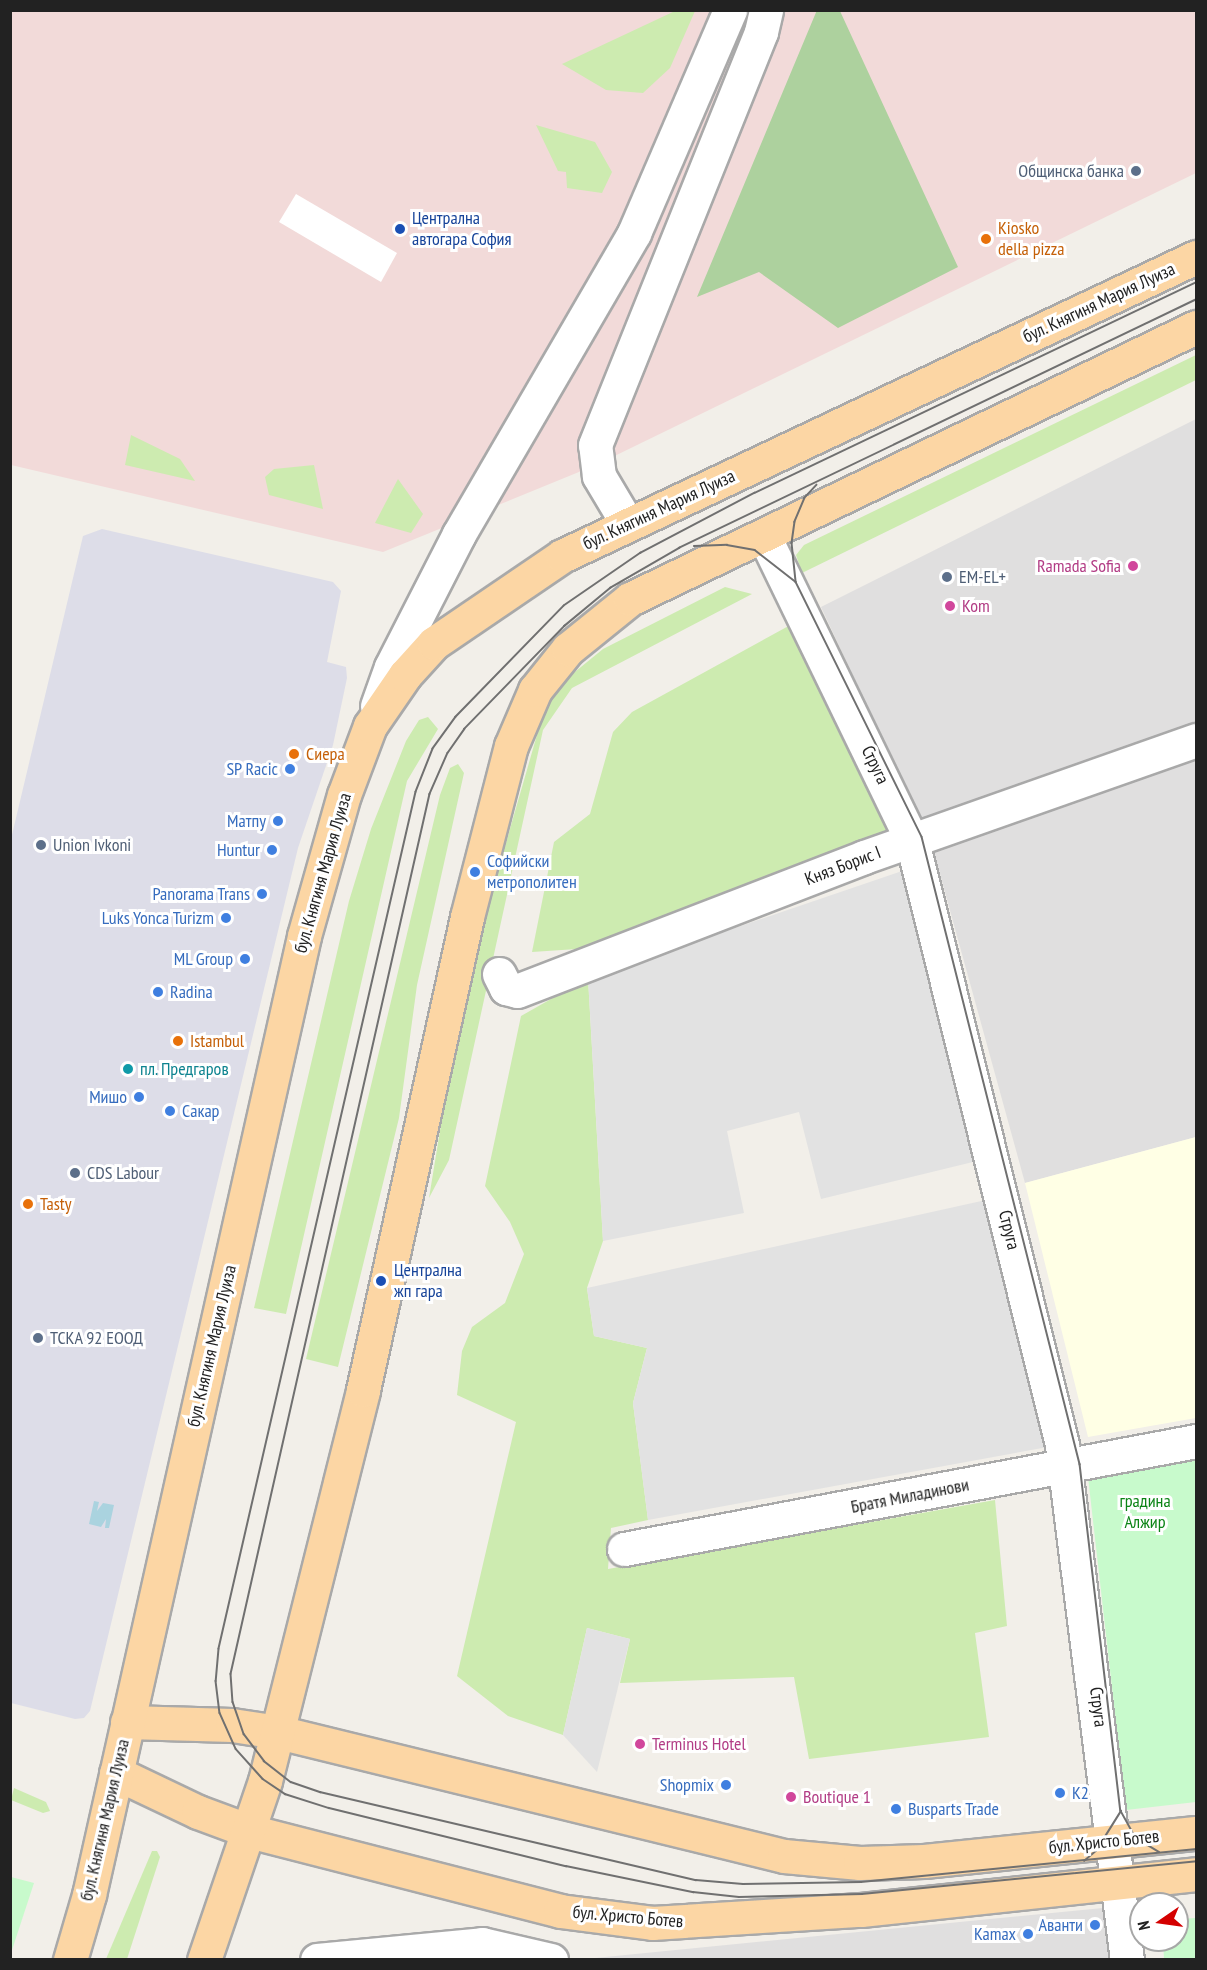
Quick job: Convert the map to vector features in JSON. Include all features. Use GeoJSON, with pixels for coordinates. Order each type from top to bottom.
{"type":"FeatureCollection","features":[{"type":"Feature","properties":{"kind":"main road","name":"бул. Княгиня Мария Луиза"},"geometry":{"type":"LineString","coordinates":[[70,1959],[89,1895],[304,936],[344,795],[370,726],[405,675],[434,643],[518,583],[627,523],[1197,257]]}},
{"type":"Feature","properties":{"kind":"main road"},"geometry":{"type":"LineString","coordinates":[[204,1959],[249,1831],[278,1732],[368,1369],[466,916],[508,755],[525,710],[551,666],[591,628],[630,598],[764,536],[1197,327]]}},
{"type":"Feature","properties":{"kind":"main road","name":"бул. Христо Ботев"},"geometry":{"type":"LineString","coordinates":[[128,1722],[232,1725],[278,1732],[784,1856],[860,1863],[924,1861],[1197,1833]]}},
{"type":"Feature","properties":{"kind":"main road","name":"бул. Христо Ботев"},"geometry":{"type":"LineString","coordinates":[[116,1773],[182,1805],[249,1831],[560,1911],[652,1923],[861,1910],[1197,1874]]}},
{"type":"Feature","properties":{"kind":"street"},"geometry":{"type":"LineString","coordinates":[[370,726],[391,667],[459,534],[634,233],[730,10]]}},
{"type":"Feature","properties":{"kind":"street"},"geometry":{"type":"LineString","coordinates":[[627,523],[599,476],[595,445],[761,32],[766,10]]}},
{"type":"Feature","properties":{"kind":"street","name":"Струга"},"geometry":{"type":"LineString","coordinates":[[764,536],[912,841],[1073,1465],[1128,1959]]}},
{"type":"Feature","properties":{"kind":"street","name":"Княз Борис I"},"geometry":{"type":"LineString","coordinates":[[499,974],[506,988],[518,991],[912,841],[1197,740]]}},
{"type":"Feature","properties":{"kind":"street","name":"Братя Миладинови"},"geometry":{"type":"LineString","coordinates":[[624,1549],[1197,1442]]}},
{"type":"Feature","properties":{"kind":"street"},"geometry":{"type":"LineString","coordinates":[[317,1959],[482,1944],[551,1959]]}},
{"type":"Feature","properties":{"kind":"shaded area"},"geometry":{"type":"Polygon","coordinates":[[[11,11],[1196,11],[1196,173],[596,465],[383,552],[11,465],[11,11]]]}},
{"type":"Feature","properties":{"kind":"shaded area"},"geometry":{"type":"Polygon","coordinates":[[[1196,419],[1196,1137],[1025,1183],[932,845],[821,607],[1196,419]]]}},
{"type":"Feature","properties":{"kind":"shaded area","name":"пл. Предгаров"},"geometry":{"type":"Polygon","coordinates":[[[102,529],[333,582],[341,591],[327,662],[346,667],[347,678],[333,745],[298,848],[90,1711],[84,1718],[75,1719],[11,1703],[11,839],[83,536],[102,529]]]}},
{"type":"Feature","properties":{"kind":"shaded area"},"geometry":{"type":"Polygon","coordinates":[[[905,870],[977,1161],[821,1199],[799,1112],[727,1131],[744,1213],[603,1241],[588,978],[905,870]]]}},
{"type":"Feature","properties":{"kind":"shaded area"},"geometry":{"type":"Polygon","coordinates":[[[1196,1137],[1196,1418],[1088,1437],[1025,1183],[1196,1137]]]}},
{"type":"Feature","properties":{"kind":"shaded area"},"geometry":{"type":"Polygon","coordinates":[[[986,1200],[1048,1447],[648,1520],[633,1403],[647,1348],[594,1336],[587,1288],[986,1200]]]}},
{"type":"Feature","properties":{"kind":"shaded area"},"geometry":{"type":"Polygon","coordinates":[[[587,1628],[630,1639],[597,1772],[563,1735],[587,1628]]]}},
{"type":"Feature","properties":{"kind":"shaded area"},"geometry":{"type":"Polygon","coordinates":[[[1113,1907],[1118,1960],[469,1960],[493,1956],[585,1959],[1113,1907]]]}},
{"type":"Feature","properties":{"kind":"green space"},"geometry":{"type":"Polygon","coordinates":[[[817,10],[840,11],[958,267],[838,328],[759,272],[697,297],[817,10]]]}},
{"type":"Feature","properties":{"kind":"green space"},"geometry":{"type":"Polygon","coordinates":[[[675,11],[695,11],[670,68],[643,93],[606,90],[562,64],[675,11]]]}},
{"type":"Feature","properties":{"kind":"green space"},"geometry":{"type":"Polygon","coordinates":[[[536,125],[595,142],[612,172],[602,193],[567,188],[566,172],[558,171],[536,125]]]}},
{"type":"Feature","properties":{"kind":"green space"},"geometry":{"type":"Polygon","coordinates":[[[1196,355],[1196,380],[802,573],[796,555],[804,545],[1196,355]]]}},
{"type":"Feature","properties":{"kind":"green space"},"geometry":{"type":"Polygon","coordinates":[[[131,435],[180,459],[195,481],[125,465],[131,435]]]}},
{"type":"Feature","properties":{"kind":"green space"},"geometry":{"type":"Polygon","coordinates":[[[314,465],[323,509],[269,495],[265,477],[274,469],[314,465]]]}},
{"type":"Feature","properties":{"kind":"green space"},"geometry":{"type":"Polygon","coordinates":[[[398,479],[423,514],[411,533],[375,523],[398,479]]]}},
{"type":"Feature","properties":{"kind":"green space"},"geometry":{"type":"Polygon","coordinates":[[[725,587],[752,594],[572,688],[543,730],[449,1160],[429,1198],[462,996],[543,714],[565,680],[603,649],[725,587]]]}},
{"type":"Feature","properties":{"kind":"green space"},"geometry":{"type":"Polygon","coordinates":[[[794,623],[895,832],[577,949],[532,952],[554,842],[590,814],[613,732],[632,712],[794,623]]]}},
{"type":"Feature","properties":{"kind":"green space"},"geometry":{"type":"Polygon","coordinates":[[[428,717],[438,729],[407,781],[286,1314],[254,1308],[349,901],[371,829],[406,741],[419,720],[428,717]]]}},
{"type":"Feature","properties":{"kind":"green space"},"geometry":{"type":"Polygon","coordinates":[[[458,764],[464,773],[417,985],[399,1118],[338,1367],[306,1359],[440,795],[450,768],[458,764]]]}},
{"type":"Feature","properties":{"kind":"green space"},"geometry":{"type":"Polygon","coordinates":[[[588,978],[603,1241],[587,1288],[594,1336],[647,1348],[633,1403],[648,1520],[611,1528],[608,1569],[995,1500],[1007,1626],[975,1633],[989,1737],[809,1759],[794,1677],[620,1683],[630,1639],[587,1628],[563,1735],[508,1716],[457,1676],[516,1422],[457,1395],[462,1351],[472,1327],[505,1303],[524,1254],[510,1222],[485,1186],[521,1016],[588,978]]]}},
{"type":"Feature","properties":{"kind":"green space","name":"градина Алжир"},"geometry":{"type":"Polygon","coordinates":[[[1196,1447],[1196,1802],[1126,1810],[1087,1468],[1196,1447]]]}},
{"type":"Feature","properties":{"kind":"green space"},"geometry":{"type":"Polygon","coordinates":[[[14,1788],[46,1802],[50,1811],[43,1813],[11,1800],[14,1788]]]}},
{"type":"Feature","properties":{"kind":"green space"},"geometry":{"type":"Polygon","coordinates":[[[152,1851],[157,1851],[160,1857],[127,1959],[106,1959],[152,1851]]]}},
{"type":"Feature","properties":{"kind":"green space"},"geometry":{"type":"Polygon","coordinates":[[[10,1877],[34,1883],[11,1953],[10,1877]]]}},
{"type":"Feature","properties":{"kind":"green space"},"geometry":{"type":"Polygon","coordinates":[[[1189,1918],[1196,1918],[1196,1959],[1164,1959],[1164,1952],[1189,1952],[1189,1918]]]}},
{"type":"Feature","properties":{"kind":"water"},"geometry":{"type":"Polygon","coordinates":[[[94,1501],[99,1502],[97,1511],[103,1503],[114,1505],[109,1528],[105,1528],[106,1519],[101,1527],[89,1524],[94,1501]]]}},
{"type":"Feature","properties":{"kind":"pier"},"geometry":{"type":"Polygon","coordinates":[[[296,194],[397,253],[381,282],[279,222],[296,194]]]}},
{"type":"Feature","properties":{"kind":"tram line"},"geometry":{"type":"LineString","coordinates":[[1196,283],[755,493],[641,553],[564,606],[456,717],[433,749],[416,792],[219,1649],[216,1681],[220,1713],[236,1749],[263,1779],[285,1794],[329,1808],[566,1866],[693,1892],[739,1897],[862,1894],[1196,1861]]}},
{"type":"Feature","properties":{"kind":"tram line"},"geometry":{"type":"LineString","coordinates":[[1196,300],[680,548],[611,588],[565,626],[465,729],[448,753],[430,794],[231,1674],[233,1702],[244,1734],[264,1761],[291,1782],[320,1792],[696,1880],[743,1884],[861,1882],[1196,1849]]}},
{"type":"Feature","properties":{"kind":"tram line"},"geometry":{"type":"LineString","coordinates":[[817,485],[805,498],[795,522],[792,543],[796,582],[922,837],[1080,1464],[1121,1811],[1136,1838],[1159,1852]]}},
{"type":"Feature","properties":{"kind":"tram line"},"geometry":{"type":"LineString","coordinates":[[694,546],[727,545],[755,550],[796,582]]}},
{"type":"Feature","properties":{"kind":"tram line"},"geometry":{"type":"LineString","coordinates":[[1084,1861],[1096,1851],[1121,1811]]}},
{"type":"Feature","properties":{"kind":"place","name":"Общинска банка"},"geometry":{"type":"Point","coordinates":[1136,171]}},
{"type":"Feature","properties":{"kind":"place","name":"Централна автогара София"},"geometry":{"type":"Point","coordinates":[400,229]}},
{"type":"Feature","properties":{"kind":"place","name":"Kiosko della pizza"},"geometry":{"type":"Point","coordinates":[986,239]}},
{"type":"Feature","properties":{"kind":"place","name":"Ramada Sofia"},"geometry":{"type":"Point","coordinates":[1133,566]}},
{"type":"Feature","properties":{"kind":"place","name":"EM-EL+"},"geometry":{"type":"Point","coordinates":[947,577]}},
{"type":"Feature","properties":{"kind":"place","name":"Kom"},"geometry":{"type":"Point","coordinates":[950,606]}},
{"type":"Feature","properties":{"kind":"place","name":"Сиера"},"geometry":{"type":"Point","coordinates":[294,754]}},
{"type":"Feature","properties":{"kind":"place","name":"SP Racic"},"geometry":{"type":"Point","coordinates":[290,769]}},
{"type":"Feature","properties":{"kind":"place","name":"Матпу"},"geometry":{"type":"Point","coordinates":[278,821]}},
{"type":"Feature","properties":{"kind":"place","name":"Union Ivkoni"},"geometry":{"type":"Point","coordinates":[41,845]}},
{"type":"Feature","properties":{"kind":"place","name":"Huntur"},"geometry":{"type":"Point","coordinates":[272,850]}},
{"type":"Feature","properties":{"kind":"place","name":"Софийски метрополитен"},"geometry":{"type":"Point","coordinates":[475,872]}},
{"type":"Feature","properties":{"kind":"place","name":"Panorama Trans"},"geometry":{"type":"Point","coordinates":[262,894]}},
{"type":"Feature","properties":{"kind":"place","name":"Luks Yonca Turizm"},"geometry":{"type":"Point","coordinates":[226,918]}},
{"type":"Feature","properties":{"kind":"place","name":"ML Group"},"geometry":{"type":"Point","coordinates":[245,959]}},
{"type":"Feature","properties":{"kind":"place","name":"Radina"},"geometry":{"type":"Point","coordinates":[158,992]}},
{"type":"Feature","properties":{"kind":"place","name":"Istambul"},"geometry":{"type":"Point","coordinates":[178,1041]}},
{"type":"Feature","properties":{"kind":"place","name":"пл. Предгаров"},"geometry":{"type":"Point","coordinates":[128,1069]}},
{"type":"Feature","properties":{"kind":"place","name":"Мишо"},"geometry":{"type":"Point","coordinates":[139,1097]}},
{"type":"Feature","properties":{"kind":"place","name":"Сакар"},"geometry":{"type":"Point","coordinates":[170,1111]}},
{"type":"Feature","properties":{"kind":"place","name":"CDS Labour"},"geometry":{"type":"Point","coordinates":[75,1173]}},
{"type":"Feature","properties":{"kind":"place","name":"Tasty"},"geometry":{"type":"Point","coordinates":[28,1204]}},
{"type":"Feature","properties":{"kind":"place","name":"Централна жп гара"},"geometry":{"type":"Point","coordinates":[381,1281]}},
{"type":"Feature","properties":{"kind":"place","name":"ТСКА 92 ЕООД"},"geometry":{"type":"Point","coordinates":[38,1338]}},
{"type":"Feature","properties":{"kind":"place","name":"Terminus Hotel"},"geometry":{"type":"Point","coordinates":[640,1744]}},
{"type":"Feature","properties":{"kind":"place","name":"Shopmix"},"geometry":{"type":"Point","coordinates":[726,1785]}},
{"type":"Feature","properties":{"kind":"place","name":"К2"},"geometry":{"type":"Point","coordinates":[1060,1793]}},
{"type":"Feature","properties":{"kind":"place","name":"Boutique 1"},"geometry":{"type":"Point","coordinates":[791,1797]}},
{"type":"Feature","properties":{"kind":"place","name":"Busparts Trade"},"geometry":{"type":"Point","coordinates":[896,1809]}},
{"type":"Feature","properties":{"kind":"place","name":"Аванти"},"geometry":{"type":"Point","coordinates":[1095,1925]}},
{"type":"Feature","properties":{"kind":"place","name":"Kamax"},"geometry":{"type":"Point","coordinates":[1028,1934]}}]}
